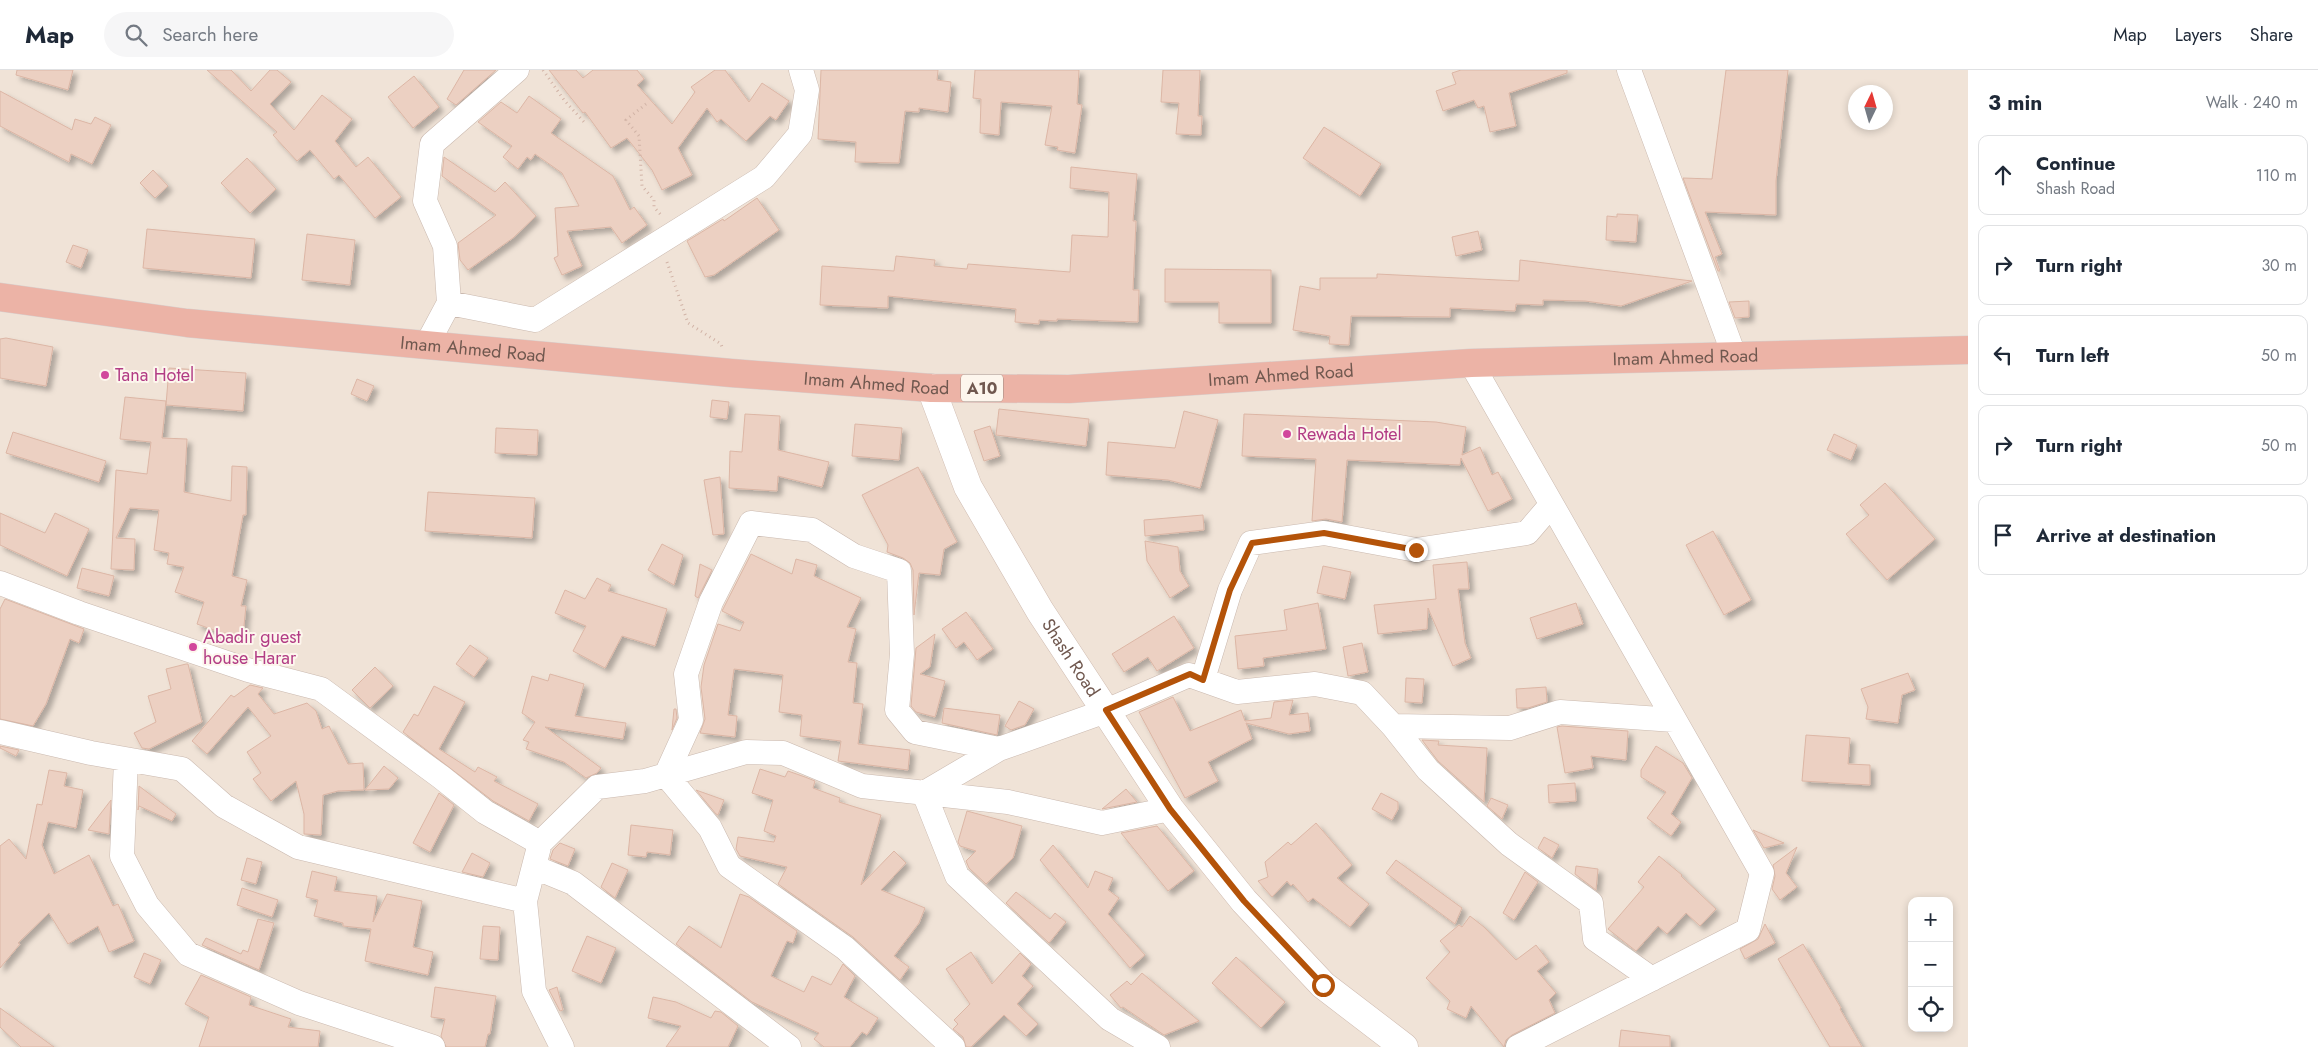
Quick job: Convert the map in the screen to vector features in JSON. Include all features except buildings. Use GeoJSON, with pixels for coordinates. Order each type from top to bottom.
{"type":"FeatureCollection","features":[{"type":"Feature","properties":{"kind":"highway","name":"Imam Ahmed Road"},"geometry":{"type":"LineString","coordinates":[[0,297],[186,323],[731,373],[931,388],[1069,389],[1470,363],[1968,350]]}},
{"type":"Feature","properties":{"kind":"street"},"geometry":{"type":"LineString","coordinates":[[426,346],[449,303],[445,246],[425,201],[432,144],[517,70]]}},
{"type":"Feature","properties":{"kind":"street"},"geometry":{"type":"LineString","coordinates":[[449,303],[535,320],[764,177],[800,134],[807,90],[801,70]]}},
{"type":"Feature","properties":{"kind":"street"},"geometry":{"type":"LineString","coordinates":[[1629,70],[1734,355]]}},
{"type":"Feature","properties":{"kind":"street"},"geometry":{"type":"LineString","coordinates":[[0,287],[36,302]]}},
{"type":"Feature","properties":{"kind":"street"},"geometry":{"type":"LineString","coordinates":[[1470,363],[1762,873],[1748,930],[1518,1047]]}},
{"type":"Feature","properties":{"kind":"street","name":"Shash Road"},"geometry":{"type":"LineString","coordinates":[[931,388],[968,487],[1040,611],[1170,809],[1244,901],[1323,985],[1404,1047]]}},
{"type":"Feature","properties":{"kind":"street"},"geometry":{"type":"LineString","coordinates":[[1203,680],[1230,590],[1252,543],[1324,533],[1416,550],[1527,534],[1551,504]]}},
{"type":"Feature","properties":{"kind":"street"},"geometry":{"type":"LineString","coordinates":[[666,775],[691,720],[686,674],[711,602],[751,523],[812,530],[854,556],[899,571],[902,654],[897,710],[915,732],[999,749]]}},
{"type":"Feature","properties":{"kind":"street"},"geometry":{"type":"LineString","coordinates":[[0,583],[78,613],[248,670],[321,689],[441,777],[485,812],[540,843]]}},
{"type":"Feature","properties":{"kind":"street"},"geometry":{"type":"LineString","coordinates":[[924,792],[999,749],[1106,710],[1190,674],[1237,692],[1315,684],[1362,693],[1393,726],[1428,770],[1510,844],[1591,903],[1595,939],[1652,979]]}},
{"type":"Feature","properties":{"kind":"street"},"geometry":{"type":"LineString","coordinates":[[1393,726],[1510,728],[1560,712],[1674,720]]}},
{"type":"Feature","properties":{"kind":"street"},"geometry":{"type":"LineString","coordinates":[[0,732],[126,760],[182,769],[224,806],[298,847],[525,901]]}},
{"type":"Feature","properties":{"kind":"street"},"geometry":{"type":"LineString","coordinates":[[562,1047],[534,991],[525,901],[540,843],[597,787],[645,781],[746,752],[783,753],[862,786],[1008,802],[1102,823],[1170,809]]}},
{"type":"Feature","properties":{"kind":"street"},"geometry":{"type":"LineString","coordinates":[[126,760],[122,856],[146,905],[188,954],[299,1003],[433,1047]]}},
{"type":"Feature","properties":{"kind":"street"},"geometry":{"type":"LineString","coordinates":[[666,775],[710,828],[729,866],[845,948],[953,1047]]}},
{"type":"Feature","properties":{"kind":"street"},"geometry":{"type":"LineString","coordinates":[[924,792],[957,876],[1110,1019],[1158,1047]]}},
{"type":"Feature","properties":{"kind":"street"},"geometry":{"type":"LineString","coordinates":[[534,867],[573,883],[789,1047]]}},
{"type":"Feature","properties":{"kind":"path"},"geometry":{"type":"LineString","coordinates":[[543,70],[564,100],[584,122]]}},
{"type":"Feature","properties":{"kind":"path"},"geometry":{"type":"LineString","coordinates":[[646,104],[626,120],[639,136],[642,186],[654,200],[654,207],[668,238],[688,323],[721,344],[731,373]]}},
{"type":"Feature","properties":{"kind":"shaded area"},"geometry":{"type":"Polygon","coordinates":[[[0,70],[1968,70],[1968,1047],[0,1047],[0,70]]]}},
{"type":"Feature","properties":{"kind":"place","name":"Tana Hotel"},"geometry":{"type":"Point","coordinates":[105,375]}},
{"type":"Feature","properties":{"kind":"place","name":"Rewada Hotel"},"geometry":{"type":"Point","coordinates":[1287,434]}},
{"type":"Feature","properties":{"kind":"place","name":"Abadir guest house Harar"},"geometry":{"type":"Point","coordinates":[193,647]}},
{"type":"Feature","properties":{"kind":"route"},"geometry":{"type":"LineString","coordinates":[[1323,985],[1244,901],[1170,809],[1106,710],[1190,674],[1203,680],[1230,590],[1252,543],[1324,533],[1416,550]]}}]}
